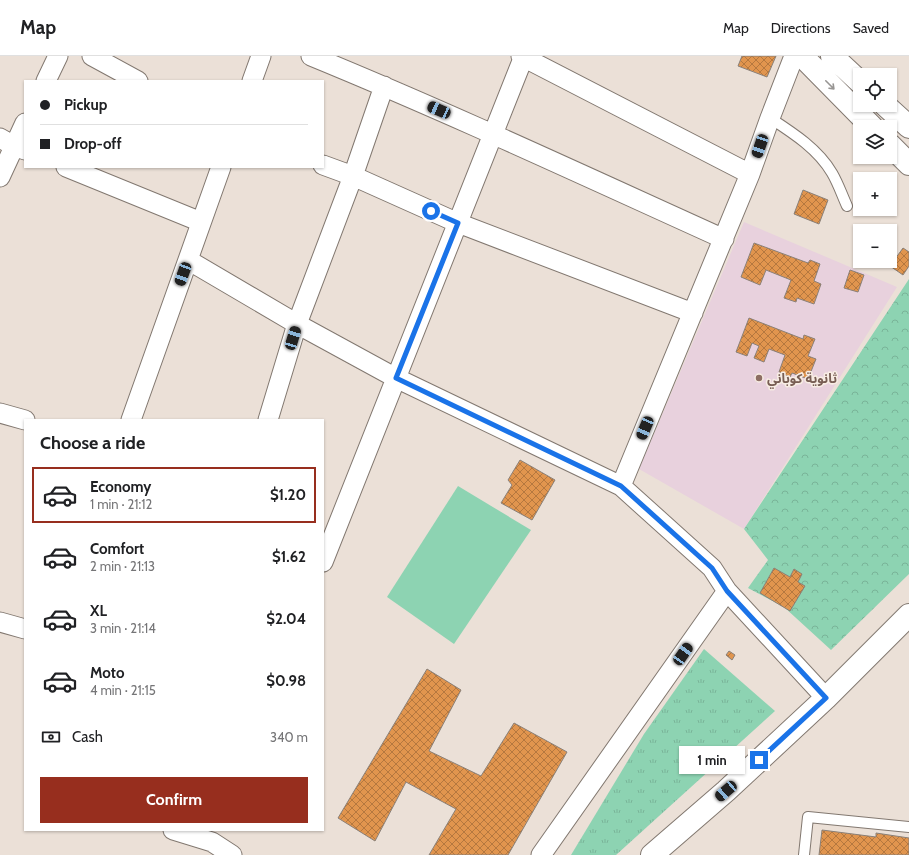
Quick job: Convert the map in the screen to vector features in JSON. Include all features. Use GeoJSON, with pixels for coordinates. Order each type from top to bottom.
{"type":"FeatureCollection","features":[{"type":"Feature","properties":{"kind":"main road"},"geometry":{"type":"LineString","coordinates":[[805,56],[807,61],[865,120]]}},
{"type":"Feature","properties":{"kind":"main road"},"geometry":{"type":"LineString","coordinates":[[832,56],[853,76]]}},
{"type":"Feature","properties":{"kind":"main road"},"geometry":{"type":"LineString","coordinates":[[893,112],[909,127]]}},
{"type":"Feature","properties":{"kind":"main road"},"geometry":{"type":"LineString","coordinates":[[897,152],[909,164]]}},
{"type":"Feature","properties":{"kind":"main road"},"geometry":{"type":"LineString","coordinates":[[652,855],[726,791],[826,698],[909,615]]}},
{"type":"Feature","properties":{"kind":"street"},"geometry":{"type":"LineString","coordinates":[[46,80],[58,56]]}},
{"type":"Feature","properties":{"kind":"street"},"geometry":{"type":"LineString","coordinates":[[92,56],[136,80]]}},
{"type":"Feature","properties":{"kind":"street"},"geometry":{"type":"LineString","coordinates":[[252,80],[261,56]]}},
{"type":"Feature","properties":{"kind":"street"},"geometry":{"type":"LineString","coordinates":[[311,56],[493,134],[724,239]]}},
{"type":"Feature","properties":{"kind":"street"},"geometry":{"type":"LineString","coordinates":[[324,559],[523,56],[750,174]]}},
{"type":"Feature","properties":{"kind":"street"},"geometry":{"type":"LineString","coordinates":[[621,486],[724,239],[794,56]]}},
{"type":"Feature","properties":{"kind":"street"},"geometry":{"type":"LineString","coordinates":[[268,419],[297,324],[353,176],[384,86]]}},
{"type":"Feature","properties":{"kind":"street"},"geometry":{"type":"LineString","coordinates":[[0,177],[13,145],[24,125]]}},
{"type":"Feature","properties":{"kind":"street"},"geometry":{"type":"LineString","coordinates":[[324,165],[353,176],[458,223],[693,313]]}},
{"type":"Feature","properties":{"kind":"street"},"geometry":{"type":"LineString","coordinates":[[68,168],[201,222]]}},
{"type":"Feature","properties":{"kind":"street"},"geometry":{"type":"LineString","coordinates":[[131,419],[221,168]]}},
{"type":"Feature","properties":{"kind":"street"},"geometry":{"type":"LineString","coordinates":[[188,260],[297,324],[396,378],[621,486],[712,568],[727,591],[826,698]]}},
{"type":"Feature","properties":{"kind":"street"},"geometry":{"type":"LineString","coordinates":[[0,413],[24,420]]}},
{"type":"Feature","properties":{"kind":"street"},"geometry":{"type":"LineString","coordinates":[[540,855],[727,591]]}},
{"type":"Feature","properties":{"kind":"street"},"geometry":{"type":"LineString","coordinates":[[0,622],[24,629]]}},
{"type":"Feature","properties":{"kind":"street"},"geometry":{"type":"LineString","coordinates":[[176,831],[211,842],[232,855]]}},
{"type":"Feature","properties":{"kind":"lane"},"geometry":{"type":"LineString","coordinates":[[770,118],[799,137],[824,161],[832,173],[847,206]]}},
{"type":"Feature","properties":{"kind":"lane"},"geometry":{"type":"LineString","coordinates":[[804,855],[808,817],[909,827]]}},
{"type":"Feature","properties":{"kind":"shaded area","name":"ثانوية كوباني"},"geometry":{"type":"Polygon","coordinates":[[[744,222],[897,287],[744,529],[639,469],[744,222]]]}},
{"type":"Feature","properties":{"kind":"green space"},"geometry":{"type":"Polygon","coordinates":[[[909,279],[909,574],[831,650],[784,607],[748,588],[768,560],[744,529],[909,279]]]}},
{"type":"Feature","properties":{"kind":"green space"},"geometry":{"type":"Polygon","coordinates":[[[458,486],[531,530],[454,644],[387,597],[458,486]]]}},
{"type":"Feature","properties":{"kind":"green space"},"geometry":{"type":"Polygon","coordinates":[[[704,649],[775,711],[616,855],[571,855],[644,734],[704,649]]]}},
{"type":"Feature","properties":{"kind":"building"},"geometry":{"type":"Polygon","coordinates":[[[742,56],[776,56],[767,77],[738,66],[742,56]]]}},
{"type":"Feature","properties":{"kind":"building"},"geometry":{"type":"Polygon","coordinates":[[[803,190],[828,200],[819,224],[794,214],[803,190]]]}},
{"type":"Feature","properties":{"kind":"building"},"geometry":{"type":"Polygon","coordinates":[[[754,243],[808,263],[810,260],[820,264],[814,281],[821,284],[814,304],[797,298],[796,302],[784,298],[791,280],[766,270],[760,285],[741,277],[754,243]]]}},
{"type":"Feature","properties":{"kind":"building"},"geometry":{"type":"Polygon","coordinates":[[[903,248],[909,252],[909,266],[903,275],[893,268],[897,268],[897,256],[903,248]]]}},
{"type":"Feature","properties":{"kind":"building"},"geometry":{"type":"Polygon","coordinates":[[[850,270],[864,275],[858,292],[844,288],[850,270]]]}},
{"type":"Feature","properties":{"kind":"building"},"geometry":{"type":"Polygon","coordinates":[[[749,318],[803,339],[804,335],[815,339],[808,356],[816,359],[808,379],[792,373],[790,377],[779,372],[785,355],[769,349],[764,362],[754,358],[759,346],[752,343],[747,356],[736,352],[749,318]]]}},
{"type":"Feature","properties":{"kind":"building"},"geometry":{"type":"Polygon","coordinates":[[[520,460],[555,480],[532,520],[501,503],[512,485],[508,480],[520,460]]]}},
{"type":"Feature","properties":{"kind":"building"},"geometry":{"type":"Polygon","coordinates":[[[774,568],[790,577],[794,569],[802,574],[798,582],[805,586],[790,611],[760,593],[774,568]]]}},
{"type":"Feature","properties":{"kind":"building"},"geometry":{"type":"Polygon","coordinates":[[[729,651],[735,655],[732,660],[726,655],[729,651]]]}},
{"type":"Feature","properties":{"kind":"building"},"geometry":{"type":"Polygon","coordinates":[[[427,669],[461,690],[429,751],[481,776],[514,723],[567,752],[508,855],[429,855],[456,809],[406,782],[375,841],[338,818],[427,669]]]}},
{"type":"Feature","properties":{"kind":"building"},"geometry":{"type":"Polygon","coordinates":[[[822,830],[876,837],[876,833],[909,838],[909,855],[819,855],[822,830]]]}},
{"type":"Feature","properties":{"kind":"place","name":"ثانوية كوباني"},"geometry":{"type":"Point","coordinates":[759,378]}},
{"type":"Feature","properties":{"kind":"route"},"geometry":{"type":"LineString","coordinates":[[431,211],[458,223],[396,378],[621,486],[712,568],[727,591],[826,698],[759,760]]}}]}
